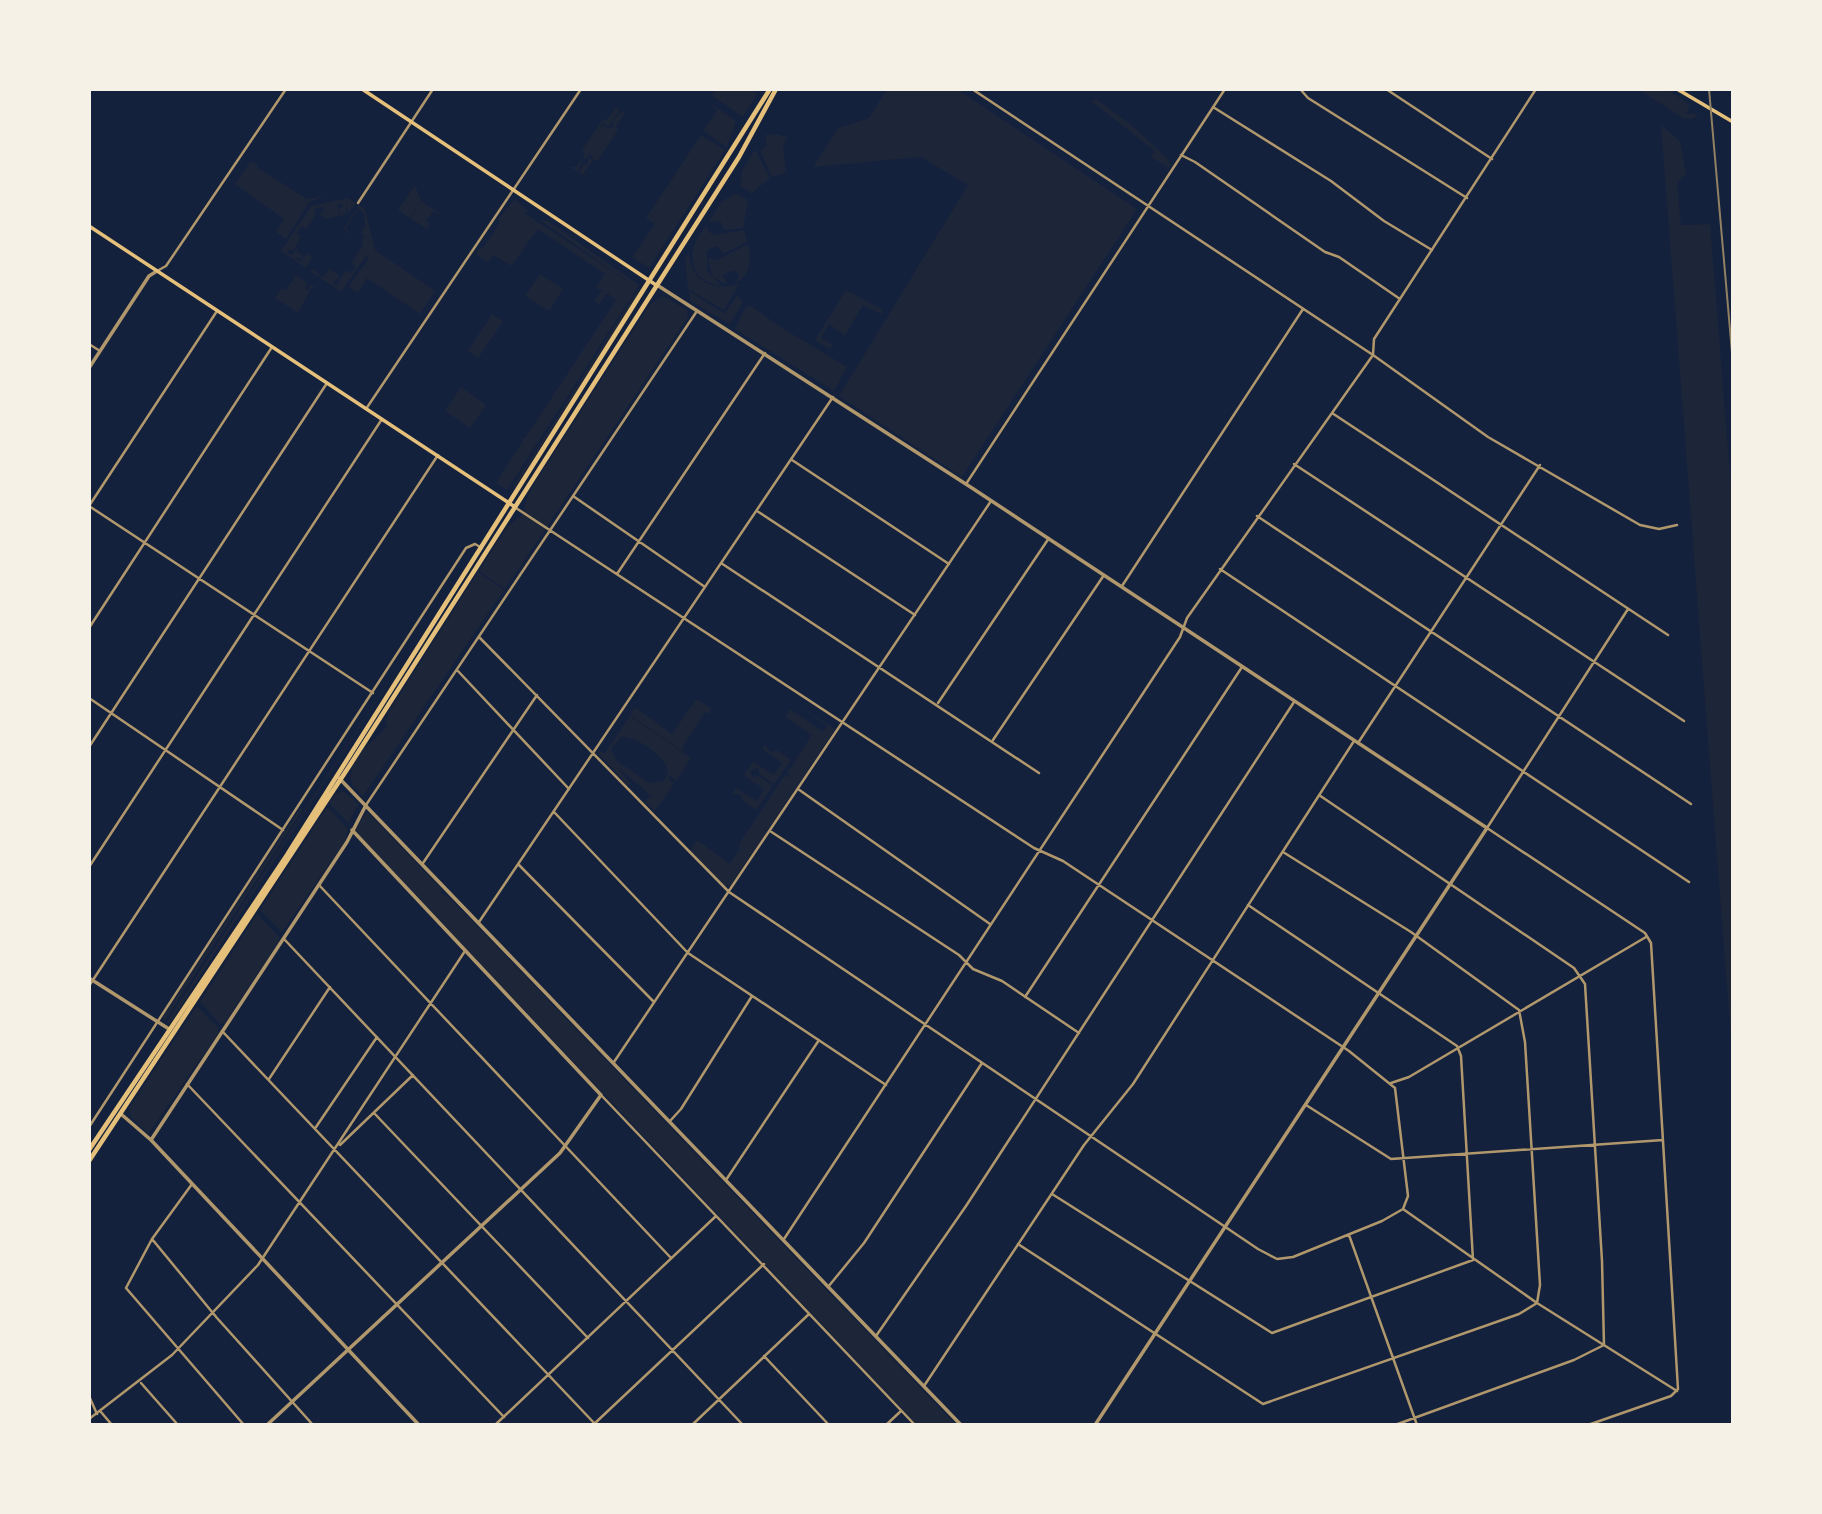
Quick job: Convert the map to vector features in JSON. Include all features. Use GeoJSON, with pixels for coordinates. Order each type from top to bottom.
{"type":"FeatureCollection","features":[{"type":"Feature","properties":{"kind":"main road"},"geometry":{"type":"LineString","coordinates":[[362,89],[653,283]]}},
{"type":"Feature","properties":{"kind":"main road"},"geometry":{"type":"LineString","coordinates":[[89,1150],[169,1029],[199,989],[515,507],[769,89]]}},
{"type":"Feature","properties":{"kind":"main road"},"geometry":{"type":"LineString","coordinates":[[89,1161],[338,778],[509,503],[738,157],[776,89]]}},
{"type":"Feature","properties":{"kind":"main road"},"geometry":{"type":"LineString","coordinates":[[1677,89],[1733,122]]}},
{"type":"Feature","properties":{"kind":"main road"},"geometry":{"type":"LineString","coordinates":[[89,226],[515,507]]}},
{"type":"Feature","properties":{"kind":"street"},"geometry":{"type":"LineString","coordinates":[[89,368],[149,276],[166,266],[286,89]]}},
{"type":"Feature","properties":{"kind":"street"},"geometry":{"type":"LineString","coordinates":[[358,203],[433,89]]}},
{"type":"Feature","properties":{"kind":"street"},"geometry":{"type":"LineString","coordinates":[[366,409],[580,89]]}},
{"type":"Feature","properties":{"kind":"street"},"geometry":{"type":"LineString","coordinates":[[972,89],[1373,355],[1488,437],[1606,508],[1640,525],[1658,529],[1677,525]]}},
{"type":"Feature","properties":{"kind":"street"},"geometry":{"type":"LineString","coordinates":[[966,484],[1225,89]]}},
{"type":"Feature","properties":{"kind":"street"},"geometry":{"type":"LineString","coordinates":[[1300,89],[1308,98],[1467,198]]}},
{"type":"Feature","properties":{"kind":"street"},"geometry":{"type":"LineString","coordinates":[[1386,89],[1492,159]]}},
{"type":"Feature","properties":{"kind":"street"},"geometry":{"type":"LineString","coordinates":[[784,1239],[992,925],[1184,628],[1187,618],[1373,355],[1374,339],[1536,89]]}},
{"type":"Feature","properties":{"kind":"street"},"geometry":{"type":"LineString","coordinates":[[1213,107],[1331,181],[1384,221],[1432,250]]}},
{"type":"Feature","properties":{"kind":"street"},"geometry":{"type":"LineString","coordinates":[[1181,155],[1313,244],[1339,257],[1401,299]]}},
{"type":"Feature","properties":{"kind":"street"},"geometry":{"type":"LineString","coordinates":[[653,283],[1049,538],[1648,936],[1651,943],[1677,1391]]}},
{"type":"Feature","properties":{"kind":"street"},"geometry":{"type":"LineString","coordinates":[[1122,586],[1303,309]]}},
{"type":"Feature","properties":{"kind":"street"},"geometry":{"type":"LineString","coordinates":[[150,1140],[319,885],[366,805],[698,310]]}},
{"type":"Feature","properties":{"kind":"street"},"geometry":{"type":"LineString","coordinates":[[217,311],[89,506],[373,693]]}},
{"type":"Feature","properties":{"kind":"street"},"geometry":{"type":"LineString","coordinates":[[89,344],[100,351]]}},
{"type":"Feature","properties":{"kind":"street"},"geometry":{"type":"LineString","coordinates":[[89,628],[272,347]]}},
{"type":"Feature","properties":{"kind":"street"},"geometry":{"type":"LineString","coordinates":[[617,574],[765,353]]}},
{"type":"Feature","properties":{"kind":"street"},"geometry":{"type":"LineString","coordinates":[[89,747],[327,383]]}},
{"type":"Feature","properties":{"kind":"street"},"geometry":{"type":"LineString","coordinates":[[479,922],[833,397]]}},
{"type":"Feature","properties":{"kind":"street"},"geometry":{"type":"LineString","coordinates":[[1332,412],[1668,635]]}},
{"type":"Feature","properties":{"kind":"street"},"geometry":{"type":"LineString","coordinates":[[89,867],[382,419]]}},
{"type":"Feature","properties":{"kind":"street"},"geometry":{"type":"LineString","coordinates":[[89,986],[91,979],[438,455]]}},
{"type":"Feature","properties":{"kind":"street"},"geometry":{"type":"LineString","coordinates":[[792,460],[949,564]]}},
{"type":"Feature","properties":{"kind":"street"},"geometry":{"type":"LineString","coordinates":[[1294,464],[1464,579],[1684,721]]}},
{"type":"Feature","properties":{"kind":"street"},"geometry":{"type":"LineString","coordinates":[[924,1386],[1092,1135],[1133,1084],[1319,795],[1540,466]]}},
{"type":"Feature","properties":{"kind":"street"},"geometry":{"type":"LineString","coordinates":[[573,496],[705,587]]}},
{"type":"Feature","properties":{"kind":"street"},"geometry":{"type":"LineString","coordinates":[[614,1062],[991,501]]}},
{"type":"Feature","properties":{"kind":"street"},"geometry":{"type":"LineString","coordinates":[[479,636],[729,892],[1277,1259],[1293,1257],[1349,1235],[1403,1209],[1408,1196],[1397,1100],[1391,1083],[1344,1048],[1063,861],[1039,851],[515,507]]}},
{"type":"Feature","properties":{"kind":"street"},"geometry":{"type":"LineString","coordinates":[[757,512],[915,615]]}},
{"type":"Feature","properties":{"kind":"street"},"geometry":{"type":"LineString","coordinates":[[1257,516],[1691,804]]}},
{"type":"Feature","properties":{"kind":"street"},"geometry":{"type":"LineString","coordinates":[[938,703],[1049,538]]}},
{"type":"Feature","properties":{"kind":"street"},"geometry":{"type":"LineString","coordinates":[[89,1127],[466,548],[475,544],[482,548]]}},
{"type":"Feature","properties":{"kind":"street"},"geometry":{"type":"LineString","coordinates":[[721,563],[938,703],[1040,773]]}},
{"type":"Feature","properties":{"kind":"street"},"geometry":{"type":"LineString","coordinates":[[1220,569],[1689,882]]}},
{"type":"Feature","properties":{"kind":"street"},"geometry":{"type":"LineString","coordinates":[[993,740],[1104,575]]}},
{"type":"Feature","properties":{"kind":"street"},"geometry":{"type":"LineString","coordinates":[[1095,1425],[1380,993],[1628,609]]}},
{"type":"Feature","properties":{"kind":"street"},"geometry":{"type":"LineString","coordinates":[[1025,997],[1242,667]]}},
{"type":"Feature","properties":{"kind":"street"},"geometry":{"type":"LineString","coordinates":[[457,670],[514,727],[569,789]]}},
{"type":"Feature","properties":{"kind":"street"},"geometry":{"type":"LineString","coordinates":[[423,864],[537,695]]}},
{"type":"Feature","properties":{"kind":"street"},"geometry":{"type":"LineString","coordinates":[[89,698],[284,830]]}},
{"type":"Feature","properties":{"kind":"street"},"geometry":{"type":"LineString","coordinates":[[876,1336],[1037,1097],[1294,702]]}},
{"type":"Feature","properties":{"kind":"street"},"geometry":{"type":"LineString","coordinates":[[338,778],[961,1425]]}},
{"type":"Feature","properties":{"kind":"street"},"geometry":{"type":"LineString","coordinates":[[798,789],[992,925]]}},
{"type":"Feature","properties":{"kind":"street"},"geometry":{"type":"LineString","coordinates":[[1319,795],[1581,975],[1586,989],[1604,1345]]}},
{"type":"Feature","properties":{"kind":"street"},"geometry":{"type":"LineString","coordinates":[[554,812],[688,953],[886,1085]]}},
{"type":"Feature","properties":{"kind":"street"},"geometry":{"type":"LineString","coordinates":[[352,830],[915,1425]]}},
{"type":"Feature","properties":{"kind":"street"},"geometry":{"type":"LineString","coordinates":[[770,831],[968,961],[973,968],[1002,981],[1079,1033]]}},
{"type":"Feature","properties":{"kind":"street"},"geometry":{"type":"LineString","coordinates":[[1018,1244],[1263,1404],[1520,1314],[1536,1303],[1540,1285],[1532,1147],[1525,1042],[1519,1010],[1506,998],[1416,937],[1283,852]]}},
{"type":"Feature","properties":{"kind":"street"},"geometry":{"type":"LineString","coordinates":[[519,865],[654,1003]]}},
{"type":"Feature","properties":{"kind":"street"},"geometry":{"type":"LineString","coordinates":[[319,885],[671,1258]]}},
{"type":"Feature","properties":{"kind":"street"},"geometry":{"type":"LineString","coordinates":[[1248,905],[1458,1048],[1468,1152],[1473,1260]]}},
{"type":"Feature","properties":{"kind":"street"},"geometry":{"type":"LineString","coordinates":[[1391,1083],[1409,1077],[1648,936]]}},
{"type":"Feature","properties":{"kind":"street"},"geometry":{"type":"LineString","coordinates":[[284,939],[743,1425]]}},
{"type":"Feature","properties":{"kind":"street"},"geometry":{"type":"LineString","coordinates":[[89,1419],[141,1382],[177,1349],[214,1314],[262,1259],[466,951]]}},
{"type":"Feature","properties":{"kind":"street"},"geometry":{"type":"LineString","coordinates":[[91,979],[169,1029]]}},
{"type":"Feature","properties":{"kind":"street"},"geometry":{"type":"LineString","coordinates":[[269,1079],[330,987]]}},
{"type":"Feature","properties":{"kind":"street"},"geometry":{"type":"LineString","coordinates":[[670,1121],[681,1109],[752,996]]}},
{"type":"Feature","properties":{"kind":"street"},"geometry":{"type":"LineString","coordinates":[[222,1031],[594,1424],[764,1264]]}},
{"type":"Feature","properties":{"kind":"street"},"geometry":{"type":"LineString","coordinates":[[315,1128],[377,1037]]}},
{"type":"Feature","properties":{"kind":"street"},"geometry":{"type":"LineString","coordinates":[[726,1180],[820,1039]]}},
{"type":"Feature","properties":{"kind":"street"},"geometry":{"type":"LineString","coordinates":[[828,1287],[864,1243],[982,1063]]}},
{"type":"Feature","properties":{"kind":"street"},"geometry":{"type":"LineString","coordinates":[[335,1149],[413,1075]]}},
{"type":"Feature","properties":{"kind":"street"},"geometry":{"type":"LineString","coordinates":[[187,1084],[504,1417]]}},
{"type":"Feature","properties":{"kind":"street"},"geometry":{"type":"LineString","coordinates":[[267,1425],[522,1190],[565,1146],[601,1095]]}},
{"type":"Feature","properties":{"kind":"street"},"geometry":{"type":"LineString","coordinates":[[1306,1105],[1391,1159],[1532,1147],[1663,1140]]}},
{"type":"Feature","properties":{"kind":"street"},"geometry":{"type":"LineString","coordinates":[[374,1112],[588,1338]]}},
{"type":"Feature","properties":{"kind":"street"},"geometry":{"type":"LineString","coordinates":[[121,1114],[150,1140],[419,1425]]}},
{"type":"Feature","properties":{"kind":"street"},"geometry":{"type":"LineString","coordinates":[[192,1184],[152,1239],[127,1288],[244,1425]]}},
{"type":"Feature","properties":{"kind":"street"},"geometry":{"type":"LineString","coordinates":[[1052,1194],[1272,1333],[1473,1260]]}},
{"type":"Feature","properties":{"kind":"street"},"geometry":{"type":"LineString","coordinates":[[1403,1209],[1536,1303],[1677,1391]]}},
{"type":"Feature","properties":{"kind":"street"},"geometry":{"type":"LineString","coordinates":[[495,1425],[716,1216]]}},
{"type":"Feature","properties":{"kind":"street"},"geometry":{"type":"LineString","coordinates":[[1349,1235],[1417,1425]]}},
{"type":"Feature","properties":{"kind":"street"},"geometry":{"type":"LineString","coordinates":[[152,1239],[214,1314],[313,1425]]}},
{"type":"Feature","properties":{"kind":"street"},"geometry":{"type":"LineString","coordinates":[[692,1425],[809,1314]]}},
{"type":"Feature","properties":{"kind":"street"},"geometry":{"type":"LineString","coordinates":[[1395,1425],[1596,1351],[1604,1345]]}},
{"type":"Feature","properties":{"kind":"street"},"geometry":{"type":"LineString","coordinates":[[764,1356],[829,1425]]}},
{"type":"Feature","properties":{"kind":"street"},"geometry":{"type":"LineString","coordinates":[[141,1382],[178,1425]]}},
{"type":"Feature","properties":{"kind":"street"},"geometry":{"type":"LineString","coordinates":[[1588,1425],[1677,1391]]}},
{"type":"Feature","properties":{"kind":"street"},"geometry":{"type":"LineString","coordinates":[[89,1396],[99,1413],[112,1425]]}},
{"type":"Feature","properties":{"kind":"street"},"geometry":{"type":"LineString","coordinates":[[887,1425],[901,1411]]}},
{"type":"Feature","properties":{"kind":"shaded area"},"geometry":{"type":"Polygon","coordinates":[[[716,89],[751,89],[757,94],[743,117],[712,96],[716,89]]]}},
{"type":"Feature","properties":{"kind":"shaded area"},"geometry":{"type":"Polygon","coordinates":[[[887,89],[957,89],[1137,209],[962,477],[839,396],[968,185],[921,157],[813,167],[838,128],[869,118],[887,89]]]}},
{"type":"Feature","properties":{"kind":"shaded area"},"geometry":{"type":"Polygon","coordinates":[[[1222,89],[1173,163],[1172,163],[1222,89]]]}},
{"type":"Feature","properties":{"kind":"shaded area"},"geometry":{"type":"Polygon","coordinates":[[[1638,89],[1667,89],[1690,105],[1686,114],[1699,114],[1692,119],[1683,118],[1638,89]]]}},
{"type":"Feature","properties":{"kind":"shaded area"},"geometry":{"type":"Polygon","coordinates":[[[1096,99],[1134,127],[1169,160],[1169,164],[1172,163],[1169,168],[1151,157],[1155,151],[1091,101],[1096,99]]]}},
{"type":"Feature","properties":{"kind":"shaded area"},"geometry":{"type":"Polygon","coordinates":[[[708,102],[736,121],[727,147],[703,131],[717,110],[708,102]]]}},
{"type":"Feature","properties":{"kind":"shaded area"},"geometry":{"type":"Polygon","coordinates":[[[616,107],[620,109],[616,109],[619,111],[609,127],[603,123],[600,128],[603,125],[609,128],[614,126],[612,123],[620,112],[623,113],[621,110],[625,113],[616,126],[618,130],[598,160],[593,160],[584,173],[586,177],[579,172],[584,164],[587,166],[588,158],[592,160],[590,154],[586,159],[583,158],[578,172],[571,167],[576,167],[585,154],[582,150],[603,119],[607,120],[616,107]]]}},
{"type":"Feature","properties":{"kind":"shaded area"},"geometry":{"type":"Polygon","coordinates":[[[1661,125],[1680,141],[1686,174],[1677,183],[1681,225],[1710,224],[1733,511],[1733,1065],[1661,125]]]}},
{"type":"Feature","properties":{"kind":"shaded area"},"geometry":{"type":"Polygon","coordinates":[[[701,135],[725,150],[649,268],[632,257],[655,224],[646,218],[701,135]]]}},
{"type":"Feature","properties":{"kind":"shaded area"},"geometry":{"type":"Polygon","coordinates":[[[765,135],[787,137],[783,146],[786,173],[772,177],[760,151],[767,145],[765,135]]]}},
{"type":"Feature","properties":{"kind":"shaded area"},"geometry":{"type":"Polygon","coordinates":[[[755,149],[770,178],[752,193],[740,186],[742,171],[755,149]]]}},
{"type":"Feature","properties":{"kind":"shaded area"},"geometry":{"type":"Polygon","coordinates":[[[250,162],[256,163],[258,168],[307,199],[326,196],[309,202],[286,239],[276,232],[284,219],[235,184],[250,162]]]}},
{"type":"Feature","properties":{"kind":"shaded area"},"geometry":{"type":"Polygon","coordinates":[[[415,185],[421,201],[409,218],[398,210],[415,185]]]}},
{"type":"Feature","properties":{"kind":"shaded area"},"geometry":{"type":"Polygon","coordinates":[[[736,193],[748,200],[743,228],[724,230],[720,221],[708,223],[721,202],[736,193]]]}},
{"type":"Feature","properties":{"kind":"shaded area"},"geometry":{"type":"Polygon","coordinates":[[[348,198],[356,203],[348,214],[346,202],[346,214],[340,216],[339,208],[343,207],[342,203],[338,204],[339,216],[327,219],[318,214],[324,212],[323,207],[314,209],[316,215],[306,229],[302,226],[297,233],[301,237],[293,251],[290,249],[287,253],[292,255],[297,247],[297,252],[304,256],[302,259],[294,257],[301,262],[307,253],[312,257],[306,268],[281,251],[311,206],[348,198]]]}},
{"type":"Feature","properties":{"kind":"shaded area"},"geometry":{"type":"Polygon","coordinates":[[[515,199],[529,212],[523,212],[633,285],[540,220],[548,221],[639,285],[507,490],[496,483],[523,441],[520,439],[525,438],[616,300],[607,293],[599,304],[594,301],[602,290],[596,288],[605,274],[538,229],[511,266],[494,255],[487,262],[477,255],[477,251],[485,245],[500,223],[498,219],[515,199]]]}},
{"type":"Feature","properties":{"kind":"shaded area"},"geometry":{"type":"Polygon","coordinates":[[[421,201],[444,216],[433,211],[426,221],[430,224],[427,229],[410,218],[421,201]]]}},
{"type":"Feature","properties":{"kind":"shaded area"},"geometry":{"type":"Polygon","coordinates":[[[359,205],[365,209],[375,250],[435,291],[420,314],[367,278],[358,293],[349,287],[342,296],[369,258],[366,256],[341,292],[310,271],[314,269],[322,278],[330,269],[340,276],[333,283],[336,286],[346,270],[351,273],[356,267],[351,263],[363,245],[361,243],[364,236],[361,234],[365,226],[364,213],[358,209],[346,228],[354,238],[344,228],[359,205]]]}},
{"type":"Feature","properties":{"kind":"shaded area"},"geometry":{"type":"Polygon","coordinates":[[[707,226],[708,231],[714,235],[744,230],[747,242],[723,254],[718,246],[707,250],[707,271],[722,286],[701,278],[693,262],[695,244],[707,226]]]}},
{"type":"Feature","properties":{"kind":"shaded area"},"geometry":{"type":"Polygon","coordinates":[[[748,244],[749,267],[741,280],[736,283],[739,275],[734,270],[723,275],[727,285],[713,277],[707,258],[717,260],[748,244]]]}},
{"type":"Feature","properties":{"kind":"shaded area"},"geometry":{"type":"Polygon","coordinates":[[[689,252],[694,270],[705,282],[720,286],[739,284],[724,310],[688,289],[685,258],[689,252]]]}},
{"type":"Feature","properties":{"kind":"shaded area"},"geometry":{"type":"Polygon","coordinates":[[[292,273],[308,283],[305,288],[308,290],[310,284],[315,288],[311,288],[298,313],[275,298],[281,289],[286,290],[295,277],[292,273]]]}},
{"type":"Feature","properties":{"kind":"shaded area"},"geometry":{"type":"Polygon","coordinates":[[[540,274],[563,289],[549,311],[525,296],[540,274]]]}},
{"type":"Feature","properties":{"kind":"shaded area"},"geometry":{"type":"Polygon","coordinates":[[[639,288],[637,296],[511,490],[639,288]]]}},
{"type":"Feature","properties":{"kind":"shaded area"},"geometry":{"type":"Polygon","coordinates":[[[846,290],[883,310],[881,314],[863,305],[845,336],[829,324],[821,338],[833,345],[830,349],[815,340],[846,290]]]}},
{"type":"Feature","properties":{"kind":"shaded area"},"geometry":{"type":"Polygon","coordinates":[[[689,291],[725,314],[737,295],[743,302],[730,324],[690,301],[689,291]]]}},
{"type":"Feature","properties":{"kind":"shaded area"},"geometry":{"type":"Polygon","coordinates":[[[663,296],[687,310],[688,317],[505,589],[479,571],[507,527],[523,514],[529,492],[650,304],[663,296]]]}},
{"type":"Feature","properties":{"kind":"shaded area"},"geometry":{"type":"Polygon","coordinates":[[[750,305],[782,328],[847,367],[834,391],[735,329],[745,308],[750,305]]]}},
{"type":"Feature","properties":{"kind":"shaded area"},"geometry":{"type":"Polygon","coordinates":[[[492,314],[503,321],[478,358],[468,351],[492,314]]]}},
{"type":"Feature","properties":{"kind":"shaded area"},"geometry":{"type":"Polygon","coordinates":[[[461,387],[486,405],[470,428],[445,411],[461,387]]]}},
{"type":"Feature","properties":{"kind":"shaded area"},"geometry":{"type":"Polygon","coordinates":[[[478,572],[504,590],[363,796],[352,785],[351,776],[357,759],[388,725],[385,722],[390,710],[478,572]]]}},
{"type":"Feature","properties":{"kind":"shaded area"},"geometry":{"type":"Polygon","coordinates":[[[427,622],[170,1023],[166,1023],[427,622]]]}},
{"type":"Feature","properties":{"kind":"shaded area"},"geometry":{"type":"Polygon","coordinates":[[[696,699],[711,708],[709,714],[705,712],[682,748],[685,753],[630,715],[635,707],[672,734],[696,699]]]}},
{"type":"Feature","properties":{"kind":"shaded area"},"geometry":{"type":"Polygon","coordinates":[[[791,700],[835,729],[730,886],[725,886],[690,851],[697,840],[730,864],[740,849],[739,844],[785,775],[791,778],[787,773],[812,735],[785,717],[790,709],[823,732],[827,726],[791,700]]]}},
{"type":"Feature","properties":{"kind":"shaded area"},"geometry":{"type":"Polygon","coordinates":[[[630,716],[691,758],[676,781],[670,776],[668,778],[674,784],[655,811],[645,802],[649,796],[654,798],[618,768],[631,784],[627,785],[599,754],[599,750],[604,754],[630,716]],[[621,737],[611,749],[616,760],[649,783],[664,781],[668,771],[662,759],[642,743],[621,737]]]}},
{"type":"Feature","properties":{"kind":"shaded area"},"geometry":{"type":"Polygon","coordinates":[[[765,744],[770,752],[777,750],[791,760],[774,784],[760,775],[758,768],[750,770],[752,777],[759,776],[773,786],[756,810],[743,801],[740,794],[732,794],[736,788],[757,801],[764,789],[744,775],[753,762],[774,775],[782,763],[762,749],[765,744]]]}},
{"type":"Feature","properties":{"kind":"shaded area"},"geometry":{"type":"Polygon","coordinates":[[[343,791],[359,804],[348,823],[329,803],[335,794],[343,791]]]}},
{"type":"Feature","properties":{"kind":"shaded area"},"geometry":{"type":"Polygon","coordinates":[[[327,807],[348,829],[345,841],[282,932],[260,910],[327,807]]]}},
{"type":"Feature","properties":{"kind":"shaded area"},"geometry":{"type":"Polygon","coordinates":[[[300,808],[303,809],[164,1022],[163,1017],[300,808]]]}},
{"type":"Feature","properties":{"kind":"shaded area"},"geometry":{"type":"Polygon","coordinates":[[[367,812],[441,888],[441,893],[451,899],[956,1425],[917,1425],[354,830],[367,812]]]}},
{"type":"Feature","properties":{"kind":"shaded area"},"geometry":{"type":"Polygon","coordinates":[[[257,914],[279,937],[279,941],[225,1023],[220,1024],[200,1002],[257,914]]]}},
{"type":"Feature","properties":{"kind":"shaded area"},"geometry":{"type":"Polygon","coordinates":[[[197,1006],[218,1028],[218,1034],[148,1134],[131,1117],[129,1108],[197,1006]]]}},
{"type":"Feature","properties":{"kind":"railway"},"geometry":{"type":"LineString","coordinates":[[1709,89],[1733,364]]}}]}
